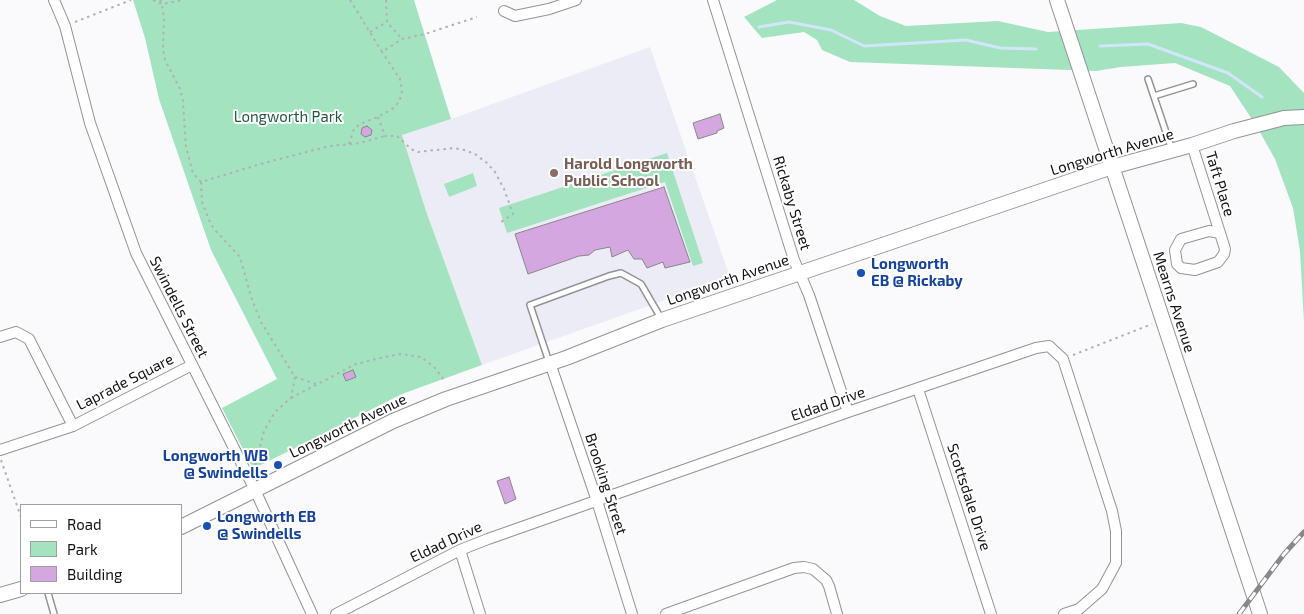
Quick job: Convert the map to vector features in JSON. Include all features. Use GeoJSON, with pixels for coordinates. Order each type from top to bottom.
{"type":"FeatureCollection","features":[{"type":"Feature","properties":{"kind":"street","name":"Swindells Street"},"geometry":{"type":"LineString","coordinates":[[54,0],[65,26],[90,123],[127,233],[255,490],[312,614]]}},
{"type":"Feature","properties":{"kind":"street"},"geometry":{"type":"LineString","coordinates":[[504,11],[515,16],[549,9],[575,0]]}},
{"type":"Feature","properties":{"kind":"street","name":"Rickaby Street"},"geometry":{"type":"LineString","coordinates":[[713,0],[798,273],[809,295],[848,412]]}},
{"type":"Feature","properties":{"kind":"street","name":"Mearns Avenue"},"geometry":{"type":"LineString","coordinates":[[1057,0],[1260,614]]}},
{"type":"Feature","properties":{"kind":"street","name":"Longworth Avenue"},"geometry":{"type":"LineString","coordinates":[[182,526],[392,421],[453,396],[550,363],[662,320],[1112,167],[1192,145],[1234,131],[1284,118],[1304,117]]}},
{"type":"Feature","properties":{"kind":"street","name":"Taft Place"},"geometry":{"type":"LineString","coordinates":[[1192,145],[1220,233],[1225,249],[1218,262],[1195,270],[1181,268],[1177,264],[1175,250],[1181,239],[1210,231],[1220,233]]}},
{"type":"Feature","properties":{"kind":"street","name":"Laprade Square"},"geometry":{"type":"LineString","coordinates":[[0,337],[16,332],[29,338],[72,426]]}},
{"type":"Feature","properties":{"kind":"street","name":"Eldad Drive"},"geometry":{"type":"LineString","coordinates":[[336,614],[460,550],[848,412],[1036,348],[1048,346],[1063,359]]}},
{"type":"Feature","properties":{"kind":"street"},"geometry":{"type":"LineString","coordinates":[[1063,359],[1112,511],[1116,531],[1116,563],[1102,589],[1079,609],[1064,614]]}},
{"type":"Feature","properties":{"kind":"street","name":"Brooking Street"},"geometry":{"type":"LineString","coordinates":[[550,363],[597,502],[632,614]]}},
{"type":"Feature","properties":{"kind":"street","name":"Laprade Square"},"geometry":{"type":"LineString","coordinates":[[0,450],[72,426],[192,365]]}},
{"type":"Feature","properties":{"kind":"street","name":"Scottsdale Drive"},"geometry":{"type":"LineString","coordinates":[[918,389],[991,614]]}},
{"type":"Feature","properties":{"kind":"street"},"geometry":{"type":"LineString","coordinates":[[460,550],[480,614]]}},
{"type":"Feature","properties":{"kind":"street"},"geometry":{"type":"LineString","coordinates":[[666,614],[794,568],[804,567],[813,569],[826,580],[837,614]]}},
{"type":"Feature","properties":{"kind":"street"},"geometry":{"type":"LineString","coordinates":[[0,596],[20,589]]}},
{"type":"Feature","properties":{"kind":"lane"},"geometry":{"type":"LineString","coordinates":[[1148,79],[1172,150]]}},
{"type":"Feature","properties":{"kind":"lane"},"geometry":{"type":"LineString","coordinates":[[1154,96],[1193,84]]}},
{"type":"Feature","properties":{"kind":"lane"},"geometry":{"type":"LineString","coordinates":[[550,363],[530,305],[609,276],[621,274],[641,284],[662,320]]}},
{"type":"Feature","properties":{"kind":"lane"},"geometry":{"type":"LineString","coordinates":[[48,594],[54,614]]}},
{"type":"Feature","properties":{"kind":"path"},"geometry":{"type":"LineString","coordinates":[[65,26],[131,0]]}},
{"type":"Feature","properties":{"kind":"path"},"geometry":{"type":"LineString","coordinates":[[152,0],[162,4],[183,0]]}},
{"type":"Feature","properties":{"kind":"path"},"geometry":{"type":"LineString","coordinates":[[160,0],[164,18],[163,49],[165,60],[180,89],[183,100],[186,146],[193,173],[201,182],[202,202],[210,222],[214,229],[240,257],[251,297],[261,322],[295,377],[316,384]]}},
{"type":"Feature","properties":{"kind":"path"},"geometry":{"type":"LineString","coordinates":[[349,144],[354,130],[360,124],[378,117],[398,103],[402,91],[400,79],[350,0]]}},
{"type":"Feature","properties":{"kind":"path"},"geometry":{"type":"LineString","coordinates":[[386,0],[386,23],[402,39]]}},
{"type":"Feature","properties":{"kind":"path"},"geometry":{"type":"LineString","coordinates":[[382,52],[402,39],[425,34],[478,17]]}},
{"type":"Feature","properties":{"kind":"path"},"geometry":{"type":"LineString","coordinates":[[370,32],[386,23]]}},
{"type":"Feature","properties":{"kind":"path"},"geometry":{"type":"LineString","coordinates":[[378,117],[385,136]]}},
{"type":"Feature","properties":{"kind":"path"},"geometry":{"type":"LineString","coordinates":[[201,182],[330,146],[360,143],[385,136],[397,136],[411,149],[418,152],[454,148],[464,150],[487,163],[495,172],[504,189],[513,214],[498,224]]}},
{"type":"Feature","properties":{"kind":"path"},"geometry":{"type":"LineString","coordinates":[[1063,359],[1164,321]]}},
{"type":"Feature","properties":{"kind":"path"},"geometry":{"type":"LineString","coordinates":[[254,470],[259,447],[275,412],[291,398],[360,362],[401,354],[421,357],[435,368],[444,380]]}},
{"type":"Feature","properties":{"kind":"path"},"geometry":{"type":"LineString","coordinates":[[291,398],[295,377]]}},
{"type":"Feature","properties":{"kind":"path"},"geometry":{"type":"LineString","coordinates":[[0,458],[20,515]]}},
{"type":"Feature","properties":{"kind":"shaded area","name":"Harold Longworth Public School"},"geometry":{"type":"Polygon","coordinates":[[[650,47],[730,277],[482,365],[426,211],[402,135],[650,47]]]}},
{"type":"Feature","properties":{"kind":"green space","name":"Longworth Park"},"geometry":{"type":"Polygon","coordinates":[[[133,0],[414,0],[451,119],[402,135],[426,211],[482,365],[402,394],[253,469],[222,408],[277,379],[211,250],[159,99],[145,38],[133,0]]]}},
{"type":"Feature","properties":{"kind":"green space"},"geometry":{"type":"Polygon","coordinates":[[[777,0],[854,0],[880,16],[906,26],[998,21],[1048,32],[1181,23],[1201,27],[1279,67],[1304,93],[1304,322],[1300,251],[1293,208],[1275,159],[1230,86],[1175,63],[1096,71],[850,62],[822,50],[817,40],[804,32],[762,38],[744,17],[777,0]]]}},
{"type":"Feature","properties":{"kind":"green space"},"geometry":{"type":"Polygon","coordinates":[[[667,153],[703,263],[693,266],[665,182],[507,233],[499,208],[667,153]]]}},
{"type":"Feature","properties":{"kind":"green space"},"geometry":{"type":"Polygon","coordinates":[[[473,173],[477,186],[449,197],[444,184],[473,173]]]}},
{"type":"Feature","properties":{"kind":"building"},"geometry":{"type":"Polygon","coordinates":[[[720,114],[724,128],[717,131],[717,133],[698,139],[693,123],[720,114]]]}},
{"type":"Feature","properties":{"kind":"building"},"geometry":{"type":"Polygon","coordinates":[[[367,126],[372,130],[371,135],[365,137],[361,134],[362,128],[367,126]]]}},
{"type":"Feature","properties":{"kind":"building"},"geometry":{"type":"Polygon","coordinates":[[[664,187],[690,262],[665,268],[663,262],[647,268],[642,259],[634,259],[628,250],[612,257],[610,247],[595,250],[589,255],[579,256],[528,274],[515,234],[664,187]]]}},
{"type":"Feature","properties":{"kind":"building"},"geometry":{"type":"Polygon","coordinates":[[[353,370],[356,377],[346,381],[343,374],[353,370]]]}},
{"type":"Feature","properties":{"kind":"building"},"geometry":{"type":"Polygon","coordinates":[[[509,477],[516,499],[505,504],[497,481],[509,477]]]}},
{"type":"Feature","properties":{"kind":"waterway"},"geometry":{"type":"LineString","coordinates":[[759,27],[789,22],[831,30],[864,46],[966,40],[1000,48],[1036,49]]}},
{"type":"Feature","properties":{"kind":"waterway"},"geometry":{"type":"LineString","coordinates":[[1100,46],[1148,44],[1228,73],[1262,97]]}},
{"type":"Feature","properties":{"kind":"railway"},"geometry":{"type":"LineString","coordinates":[[1239,614],[1284,554],[1304,532]]}},
{"type":"Feature","properties":{"kind":"place","name":"Harold Longworth Public School"},"geometry":{"type":"Point","coordinates":[554,173]}},
{"type":"Feature","properties":{"kind":"place","name":"Longworth EB @ Rickaby"},"geometry":{"type":"Point","coordinates":[861,273]}},
{"type":"Feature","properties":{"kind":"place","name":"Longworth WB @ Swindells"},"geometry":{"type":"Point","coordinates":[278,465]}},
{"type":"Feature","properties":{"kind":"place","name":"Longworth EB @ Swindells"},"geometry":{"type":"Point","coordinates":[207,526]}}]}
